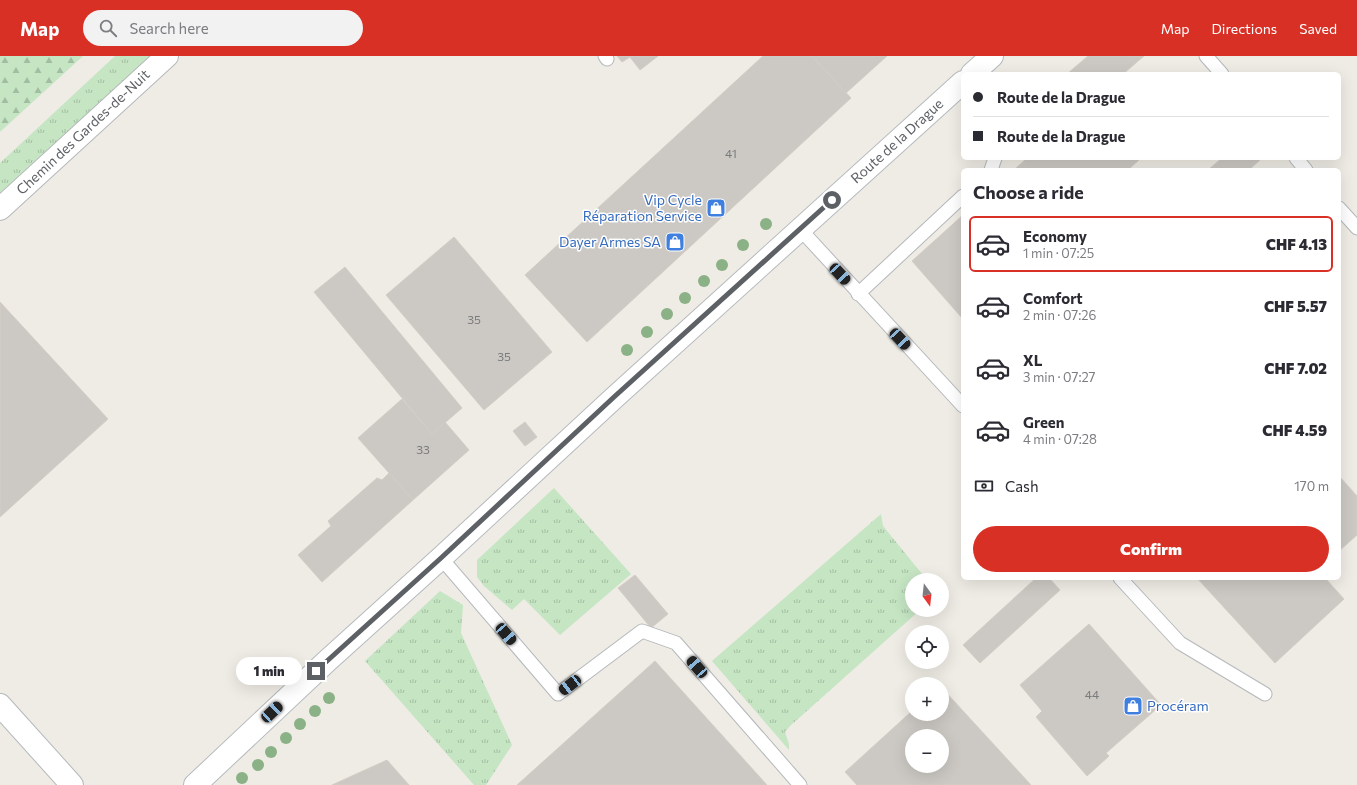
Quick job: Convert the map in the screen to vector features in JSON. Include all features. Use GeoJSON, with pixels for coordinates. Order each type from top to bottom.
{"type":"FeatureCollection","features":[{"type":"Feature","properties":{"kind":"street","name":"Chemin des Gardes-de-Nuit"},"geometry":{"type":"LineString","coordinates":[[0,209],[167,56]]}},
{"type":"Feature","properties":{"kind":"street","name":"Route de la Drague"},"geometry":{"type":"LineString","coordinates":[[977,72],[992,56]]}},
{"type":"Feature","properties":{"kind":"street","name":"Route de la Drague"},"geometry":{"type":"LineString","coordinates":[[195,785],[327,661],[441,558],[609,402],[800,229],[961,89]]}},
{"type":"Feature","properties":{"kind":"street"},"geometry":{"type":"LineString","coordinates":[[0,705],[72,785]]}},
{"type":"Feature","properties":{"kind":"lane"},"geometry":{"type":"LineString","coordinates":[[1206,56],[1220,72]]}},
{"type":"Feature","properties":{"kind":"lane"},"geometry":{"type":"LineString","coordinates":[[1298,160],[1304,168]]}},
{"type":"Feature","properties":{"kind":"lane"},"geometry":{"type":"LineString","coordinates":[[858,294],[961,198]]}},
{"type":"Feature","properties":{"kind":"lane"},"geometry":{"type":"LineString","coordinates":[[1341,210],[1357,228]]}},
{"type":"Feature","properties":{"kind":"lane"},"geometry":{"type":"LineString","coordinates":[[800,229],[858,294],[961,404]]}},
{"type":"Feature","properties":{"kind":"lane"},"geometry":{"type":"LineString","coordinates":[[441,558],[558,694],[642,631],[676,644],[800,785]]}},
{"type":"Feature","properties":{"kind":"lane"},"geometry":{"type":"LineString","coordinates":[[1122,580],[1180,643],[1265,694]]}},
{"type":"Feature","properties":{"kind":"green space"},"geometry":{"type":"Polygon","coordinates":[[[0,56],[83,56],[0,132],[0,56]]]}},
{"type":"Feature","properties":{"kind":"green space"},"geometry":{"type":"Polygon","coordinates":[[[115,56],[155,56],[0,195],[0,163],[115,56]]]}},
{"type":"Feature","properties":{"kind":"green space"},"geometry":{"type":"Polygon","coordinates":[[[554,488],[631,574],[560,635],[524,599],[512,610],[484,586],[477,577],[477,560],[554,488]]]}},
{"type":"Feature","properties":{"kind":"green space"},"geometry":{"type":"Polygon","coordinates":[[[881,514],[883,526],[921,573],[905,573],[905,617],[912,617],[790,726],[785,732],[789,744],[789,750],[712,661],[881,514]]]}},
{"type":"Feature","properties":{"kind":"green space"},"geometry":{"type":"Polygon","coordinates":[[[440,591],[463,605],[461,633],[512,745],[486,785],[474,785],[365,661],[440,591]]]}},
{"type":"Feature","properties":{"kind":"building"},"geometry":{"type":"Polygon","coordinates":[[[617,56],[658,56],[640,70],[630,57],[622,62],[617,56]]]}},
{"type":"Feature","properties":{"kind":"building"},"geometry":{"type":"Polygon","coordinates":[[[763,56],[812,56],[851,98],[587,342],[525,275],[763,56]]]}},
{"type":"Feature","properties":{"kind":"building"},"geometry":{"type":"Polygon","coordinates":[[[812,56],[887,56],[846,93],[812,56]]]}},
{"type":"Feature","properties":{"kind":"building"},"geometry":{"type":"Polygon","coordinates":[[[1088,56],[1144,56],[1125,72],[1069,72],[1088,56]]]}},
{"type":"Feature","properties":{"kind":"building"},"geometry":{"type":"Polygon","coordinates":[[[1025,160],[1139,160],[1130,168],[1016,168],[1025,160]]]}},
{"type":"Feature","properties":{"kind":"building"},"geometry":{"type":"Polygon","coordinates":[[[1220,160],[1260,160],[1251,168],[1210,168],[1220,160]]]}},
{"type":"Feature","properties":{"kind":"building"},"geometry":{"type":"Polygon","coordinates":[[[961,217],[961,317],[912,261],[961,217]]]}},
{"type":"Feature","properties":{"kind":"building"},"geometry":{"type":"Polygon","coordinates":[[[454,237],[552,352],[484,410],[386,295],[454,237]]]}},
{"type":"Feature","properties":{"kind":"building"},"geometry":{"type":"Polygon","coordinates":[[[345,267],[462,408],[432,434],[314,292],[345,267]]]}},
{"type":"Feature","properties":{"kind":"building"},"geometry":{"type":"Polygon","coordinates":[[[0,302],[108,419],[0,517],[0,302]]]}},
{"type":"Feature","properties":{"kind":"building"},"geometry":{"type":"Polygon","coordinates":[[[402,399],[432,434],[445,422],[469,450],[413,500],[358,438],[402,399]]]}},
{"type":"Feature","properties":{"kind":"building"},"geometry":{"type":"Polygon","coordinates":[[[525,422],[537,437],[525,446],[513,431],[525,422]]]}},
{"type":"Feature","properties":{"kind":"building"},"geometry":{"type":"Polygon","coordinates":[[[389,473],[413,500],[322,582],[298,555],[331,526],[328,521],[377,478],[382,480],[389,473]]]}},
{"type":"Feature","properties":{"kind":"building"},"geometry":{"type":"Polygon","coordinates":[[[1341,478],[1357,496],[1357,535],[1341,549],[1341,478]]]}},
{"type":"Feature","properties":{"kind":"building"},"geometry":{"type":"Polygon","coordinates":[[[635,575],[668,614],[651,628],[618,588],[635,575]]]}},
{"type":"Feature","properties":{"kind":"building"},"geometry":{"type":"Polygon","coordinates":[[[1034,580],[1051,580],[1060,590],[980,663],[963,645],[1034,580]]]}},
{"type":"Feature","properties":{"kind":"building"},"geometry":{"type":"Polygon","coordinates":[[[1199,580],[1327,580],[1344,599],[1275,663],[1199,580]]]}},
{"type":"Feature","properties":{"kind":"building"},"geometry":{"type":"Polygon","coordinates":[[[1089,624],[1161,705],[1106,753],[1109,756],[1087,776],[1036,717],[1042,711],[1020,685],[1089,624]]]}},
{"type":"Feature","properties":{"kind":"building"},"geometry":{"type":"Polygon","coordinates":[[[655,661],[767,785],[517,785],[655,661]]]}},
{"type":"Feature","properties":{"kind":"building"},"geometry":{"type":"Polygon","coordinates":[[[949,696],[1031,785],[857,785],[845,772],[905,717],[905,721],[949,721],[949,696]]]}},
{"type":"Feature","properties":{"kind":"building"},"geometry":{"type":"Polygon","coordinates":[[[387,760],[409,785],[332,785],[387,760]]]}},
{"type":"Feature","properties":{"kind":"place","name":"Vip Cycle Réparation Service"},"geometry":{"type":"Point","coordinates":[716,208]}},
{"type":"Feature","properties":{"kind":"place","name":"Dayer Armes SA"},"geometry":{"type":"Point","coordinates":[675,242]}},
{"type":"Feature","properties":{"kind":"place","name":"Procéram"},"geometry":{"type":"Point","coordinates":[1133,706]}},
{"type":"Feature","properties":{"kind":"route"},"geometry":{"type":"LineString","coordinates":[[316,671],[441,558],[614,397],[832,200]]}}]}
